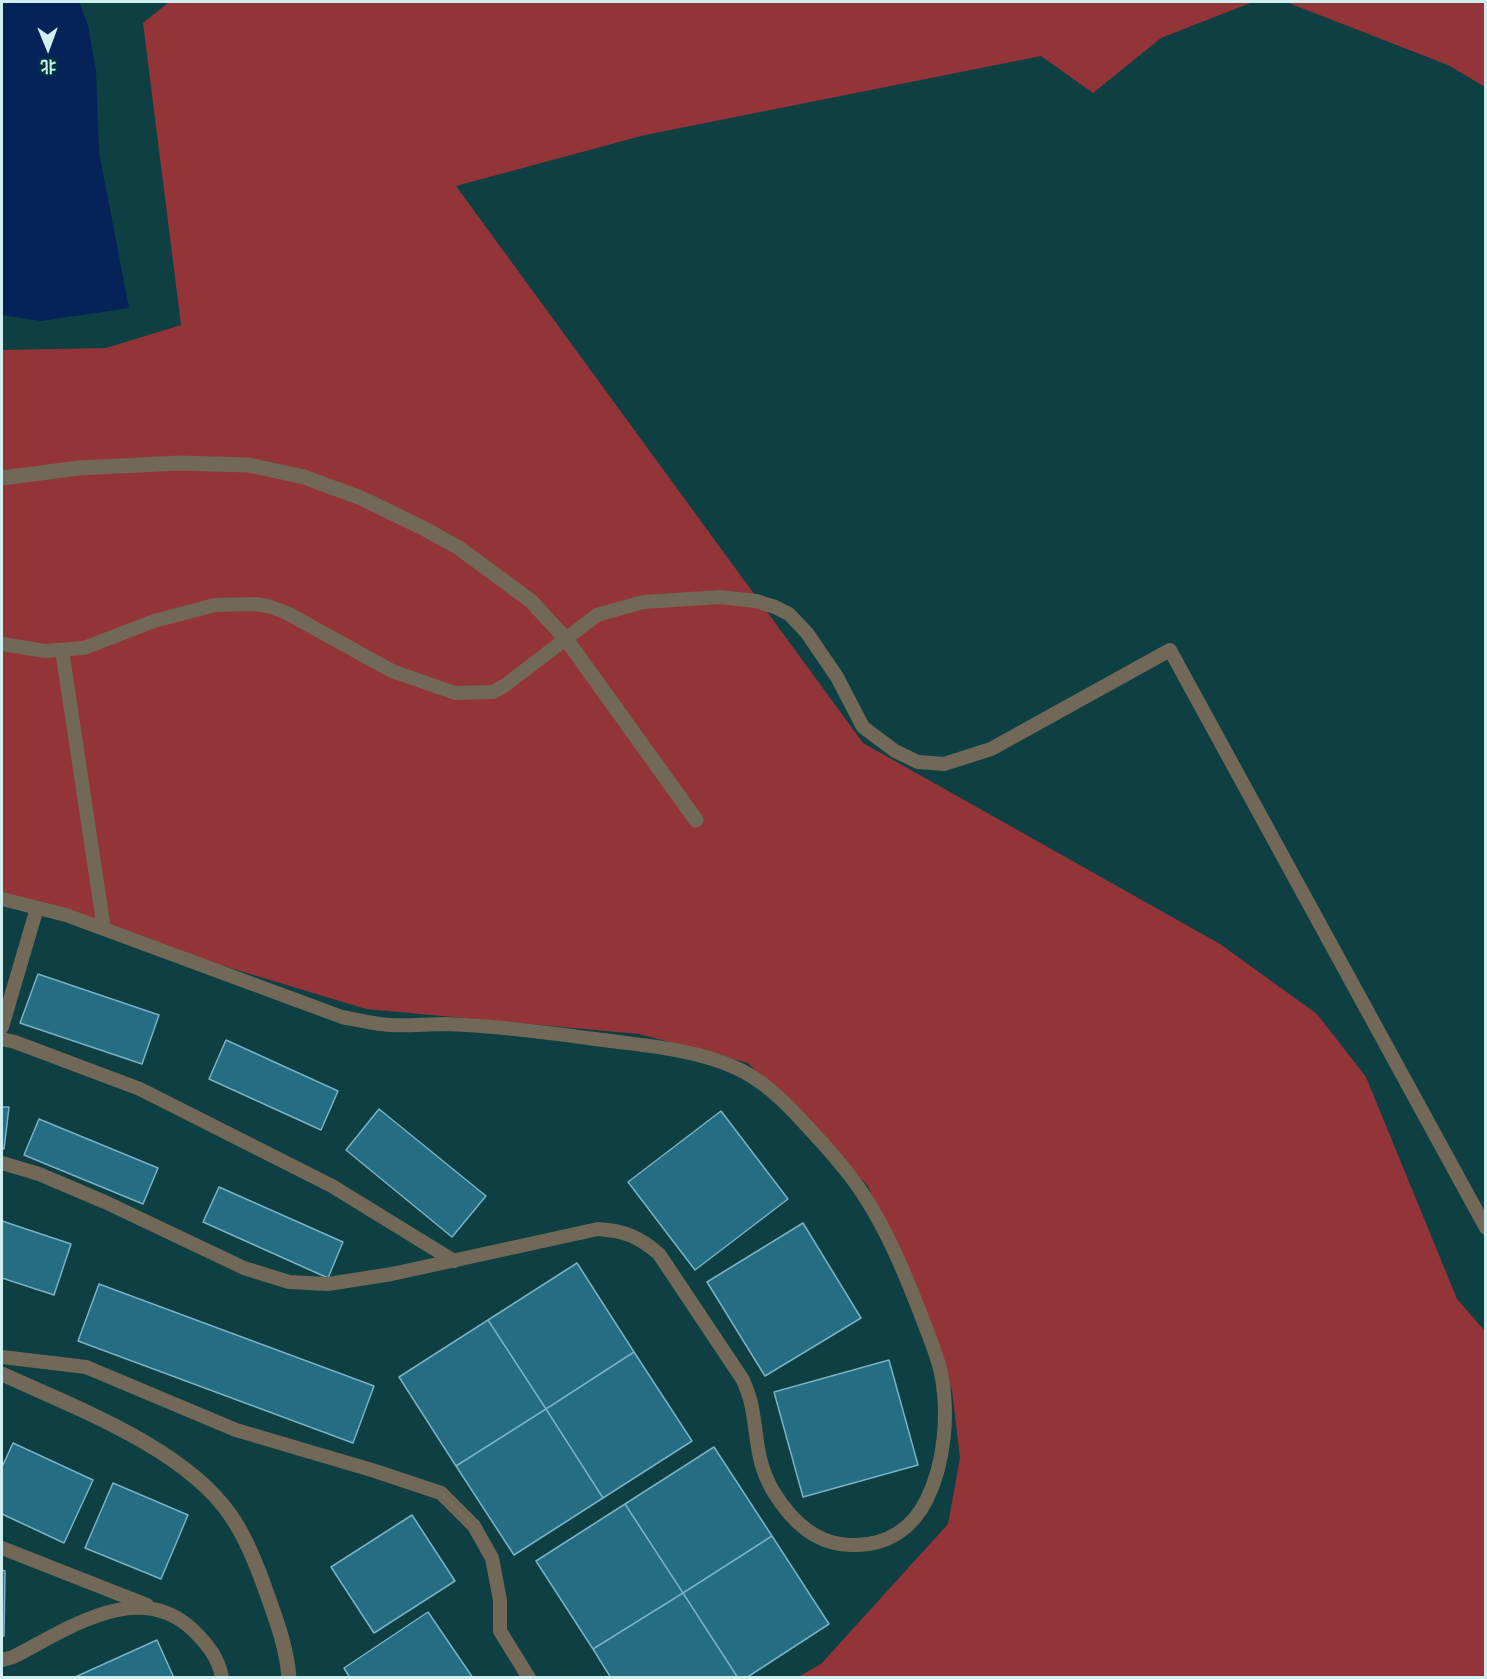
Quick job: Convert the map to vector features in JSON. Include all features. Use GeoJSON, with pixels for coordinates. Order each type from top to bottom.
{"type":"FeatureCollection","features":[{"type":"Feature","properties":{"kind":"street"},"geometry":{"type":"LineString","coordinates":[[2,478],[79,468],[179,463],[249,465],[304,477],[361,498],[459,548],[531,601],[566,639],[696,820]]}},
{"type":"Feature","properties":{"kind":"street"},"geometry":{"type":"LineString","coordinates":[[2,1374],[121,1429],[168,1458],[202,1483],[231,1515],[248,1546],[279,1628],[288,1661],[289,1677]]}},
{"type":"Feature","properties":{"kind":"lane"},"geometry":{"type":"LineString","coordinates":[[2,644],[45,651],[84,648],[154,621],[215,605],[255,604],[287,613],[392,671],[455,693],[493,692],[597,615],[643,602],[720,597],[756,601],[789,614],[807,633],[837,677],[863,727],[896,751],[918,762],[944,764],[992,749],[1170,650],[1485,1228]]}},
{"type":"Feature","properties":{"kind":"lane"},"geometry":{"type":"LineString","coordinates":[[62,650],[104,929]]}},
{"type":"Feature","properties":{"kind":"lane"},"geometry":{"type":"LineString","coordinates":[[2,899],[66,915],[342,1017],[363,1022],[389,1025],[445,1024],[522,1030],[699,1054],[737,1068],[782,1099],[829,1149],[863,1194],[902,1265],[941,1373],[945,1406],[939,1468],[923,1507],[902,1532],[868,1545],[827,1543],[812,1534],[794,1518],[772,1489],[763,1469],[751,1403],[743,1380],[659,1254],[642,1240],[620,1231],[598,1229],[392,1274],[328,1284],[289,1282],[244,1268],[105,1202],[39,1174],[2,1163]]}},
{"type":"Feature","properties":{"kind":"lane"},"geometry":{"type":"LineString","coordinates":[[2,1027],[37,908]]}},
{"type":"Feature","properties":{"kind":"lane"},"geometry":{"type":"LineString","coordinates":[[2,1039],[140,1089],[332,1186],[454,1261]]}},
{"type":"Feature","properties":{"kind":"lane"},"geometry":{"type":"LineString","coordinates":[[2,1358],[86,1367],[236,1430],[441,1492],[474,1526],[492,1558],[500,1600],[500,1631],[529,1677]]}},
{"type":"Feature","properties":{"kind":"lane"},"geometry":{"type":"LineString","coordinates":[[2,1548],[184,1622],[209,1646],[222,1677]]}},
{"type":"Feature","properties":{"kind":"lane"},"geometry":{"type":"LineString","coordinates":[[2,1660],[13,1658],[101,1613],[121,1608],[137,1608],[171,1615]]}},
{"type":"Feature","properties":{"kind":"shaded area"},"geometry":{"type":"Polygon","coordinates":[[[169,2],[1253,2],[1161,38],[1093,93],[1041,56],[645,135],[456,186],[863,743],[1220,944],[1317,1014],[1366,1077],[1457,1299],[1485,1331],[1485,1677],[798,1677],[821,1664],[948,1524],[960,1458],[952,1390],[868,1186],[748,1063],[639,1034],[366,1009],[2,899],[2,350],[106,348],[181,325],[143,23],[169,2]]]}},
{"type":"Feature","properties":{"kind":"shaded area"},"geometry":{"type":"Polygon","coordinates":[[[1286,2],[1485,2],[1485,87],[1448,65],[1286,2]]]}},
{"type":"Feature","properties":{"kind":"water"},"geometry":{"type":"Polygon","coordinates":[[[2,2],[79,2],[88,25],[96,71],[99,152],[129,308],[41,321],[2,315],[2,2]]]}},
{"type":"Feature","properties":{"kind":"building"},"geometry":{"type":"Polygon","coordinates":[[[38,974],[159,1015],[142,1064],[20,1023],[38,974]]]}},
{"type":"Feature","properties":{"kind":"building"},"geometry":{"type":"Polygon","coordinates":[[[226,1040],[338,1091],[321,1130],[209,1079],[226,1040]]]}},
{"type":"Feature","properties":{"kind":"building"},"geometry":{"type":"Polygon","coordinates":[[[2,1107],[9,1107],[4,1149],[2,1148],[2,1107]]]}},
{"type":"Feature","properties":{"kind":"building"},"geometry":{"type":"Polygon","coordinates":[[[379,1109],[486,1196],[452,1237],[346,1150],[379,1109]]]}},
{"type":"Feature","properties":{"kind":"building"},"geometry":{"type":"Polygon","coordinates":[[[721,1111],[788,1199],[695,1270],[628,1182],[721,1111]]]}},
{"type":"Feature","properties":{"kind":"building"},"geometry":{"type":"Polygon","coordinates":[[[39,1119],[158,1168],[143,1204],[24,1155],[39,1119]]]}},
{"type":"Feature","properties":{"kind":"building"},"geometry":{"type":"Polygon","coordinates":[[[219,1187],[343,1242],[328,1278],[203,1222],[219,1187]]]}},
{"type":"Feature","properties":{"kind":"building"},"geometry":{"type":"Polygon","coordinates":[[[2,1221],[71,1244],[54,1295],[2,1278],[2,1221]]]}},
{"type":"Feature","properties":{"kind":"building"},"geometry":{"type":"Polygon","coordinates":[[[803,1223],[861,1318],[765,1376],[707,1282],[803,1223]]]}},
{"type":"Feature","properties":{"kind":"building"},"geometry":{"type":"Polygon","coordinates":[[[577,1263],[634,1352],[546,1409],[488,1320],[577,1263]]]}},
{"type":"Feature","properties":{"kind":"building"},"geometry":{"type":"Polygon","coordinates":[[[99,1284],[374,1386],[353,1443],[78,1341],[99,1284]]]}},
{"type":"Feature","properties":{"kind":"building"},"geometry":{"type":"Polygon","coordinates":[[[488,1320],[546,1409],[456,1466],[399,1377],[488,1320]]]}},
{"type":"Feature","properties":{"kind":"building"},"geometry":{"type":"Polygon","coordinates":[[[634,1352],[692,1441],[603,1498],[546,1409],[634,1352]]]}},
{"type":"Feature","properties":{"kind":"building"},"geometry":{"type":"Polygon","coordinates":[[[889,1360],[918,1465],[803,1497],[774,1392],[889,1360]]]}},
{"type":"Feature","properties":{"kind":"building"},"geometry":{"type":"Polygon","coordinates":[[[546,1409],[603,1498],[514,1555],[456,1466],[546,1409]]]}},
{"type":"Feature","properties":{"kind":"building"},"geometry":{"type":"Polygon","coordinates":[[[13,1443],[93,1480],[64,1543],[2,1514],[2,1467],[13,1443]]]}},
{"type":"Feature","properties":{"kind":"building"},"geometry":{"type":"Polygon","coordinates":[[[714,1447],[772,1536],[683,1593],[625,1504],[714,1447]]]}},
{"type":"Feature","properties":{"kind":"building"},"geometry":{"type":"Polygon","coordinates":[[[113,1483],[188,1515],[161,1579],[85,1548],[113,1483]]]}},
{"type":"Feature","properties":{"kind":"building"},"geometry":{"type":"Polygon","coordinates":[[[625,1504],[683,1593],[593,1649],[536,1561],[625,1504]]]}},
{"type":"Feature","properties":{"kind":"building"},"geometry":{"type":"Polygon","coordinates":[[[412,1515],[455,1581],[374,1633],[331,1567],[412,1515]]]}},
{"type":"Feature","properties":{"kind":"building"},"geometry":{"type":"Polygon","coordinates":[[[772,1536],[829,1624],[746,1678],[738,1678],[683,1593],[772,1536]]]}},
{"type":"Feature","properties":{"kind":"building"},"geometry":{"type":"Polygon","coordinates":[[[2,1570],[5,1571],[4,1636],[2,1636],[2,1570]]]}},
{"type":"Feature","properties":{"kind":"building"},"geometry":{"type":"Polygon","coordinates":[[[683,1593],[738,1678],[611,1678],[593,1649],[683,1593]]]}},
{"type":"Feature","properties":{"kind":"building"},"geometry":{"type":"Polygon","coordinates":[[[428,1612],[473,1678],[350,1678],[344,1668],[428,1612]]]}},
{"type":"Feature","properties":{"kind":"building"},"geometry":{"type":"Polygon","coordinates":[[[157,1640],[174,1678],[73,1678],[157,1640]]]}}]}
